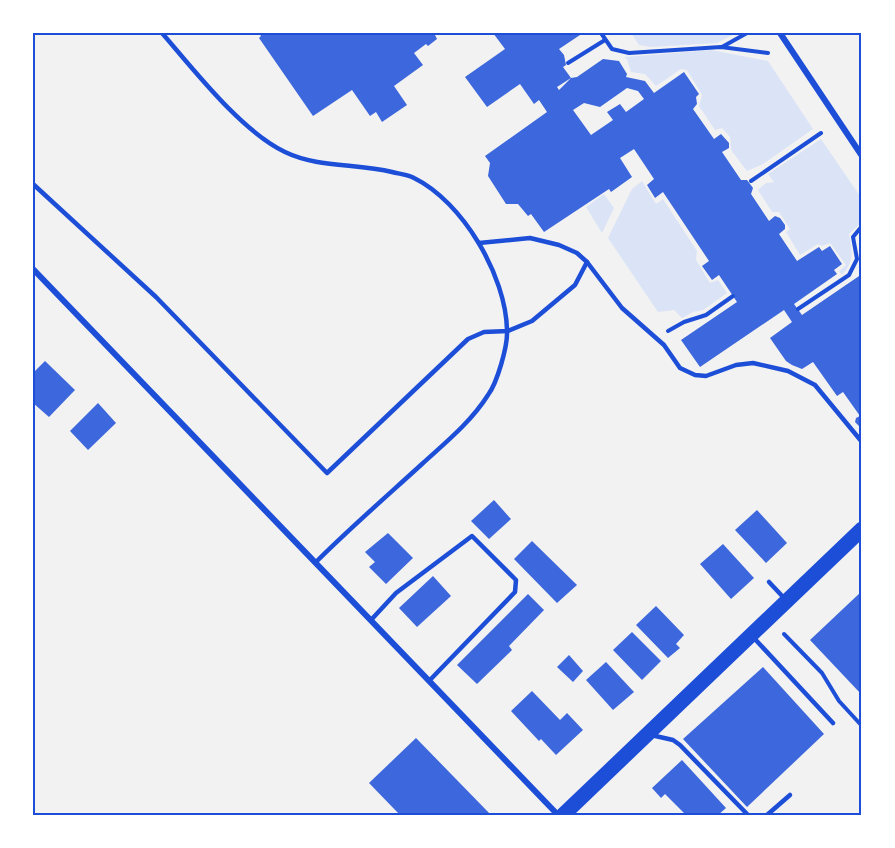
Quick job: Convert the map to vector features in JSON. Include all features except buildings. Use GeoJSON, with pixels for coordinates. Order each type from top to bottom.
{"type":"FeatureCollection","features":[{"type":"Feature","properties":{"kind":"main road"},"geometry":{"type":"LineString","coordinates":[[564,815],[862,529]]}},
{"type":"Feature","properties":{"kind":"street"},"geometry":{"type":"LineString","coordinates":[[780,33],[862,156]]}},
{"type":"Feature","properties":{"kind":"street"},"geometry":{"type":"LineString","coordinates":[[33,269],[558,815]]}},
{"type":"Feature","properties":{"kind":"lane"},"geometry":{"type":"LineString","coordinates":[[162,33],[213,91],[265,139],[285,152],[310,161],[376,168],[412,177],[433,189],[449,205],[479,243],[500,289],[508,331],[501,363],[489,394],[457,432],[316,562]]}},
{"type":"Feature","properties":{"kind":"lane"},"geometry":{"type":"LineString","coordinates":[[33,184],[156,297],[327,473],[468,339],[484,332],[508,331],[532,321],[575,285],[587,262]]}},
{"type":"Feature","properties":{"kind":"lane"},"geometry":{"type":"LineString","coordinates":[[479,243],[530,238],[559,245],[577,253],[587,262],[622,308],[664,345],[680,368],[695,375],[706,376],[736,364],[753,363],[788,371],[815,385],[862,442]]}},
{"type":"Feature","properties":{"kind":"lane"},"geometry":{"type":"LineString","coordinates":[[371,620],[396,593],[472,536],[516,580],[514,592],[429,681]]}},
{"type":"Feature","properties":{"kind":"lane"},"geometry":{"type":"LineString","coordinates":[[769,582],[786,601]]}},
{"type":"Feature","properties":{"kind":"lane"},"geometry":{"type":"LineString","coordinates":[[751,635],[833,723]]}},
{"type":"Feature","properties":{"kind":"lane"},"geometry":{"type":"LineString","coordinates":[[648,734],[673,740],[680,745],[748,815]]}},
{"type":"Feature","properties":{"kind":"lane"},"geometry":{"type":"LineString","coordinates":[[767,815],[790,795]]}},
{"type":"Feature","properties":{"kind":"path"},"geometry":{"type":"LineString","coordinates":[[601,33],[612,49],[629,53],[721,47],[768,53]]}},
{"type":"Feature","properties":{"kind":"path"},"geometry":{"type":"LineString","coordinates":[[721,47],[747,33]]}},
{"type":"Feature","properties":{"kind":"path"},"geometry":{"type":"LineString","coordinates":[[568,63],[605,40]]}},
{"type":"Feature","properties":{"kind":"path"},"geometry":{"type":"LineString","coordinates":[[751,181],[820,133]]}},
{"type":"Feature","properties":{"kind":"path"},"geometry":{"type":"LineString","coordinates":[[798,309],[849,275],[857,259],[853,237],[862,226]]}},
{"type":"Feature","properties":{"kind":"path"},"geometry":{"type":"LineString","coordinates":[[667,332],[684,322],[706,315],[733,296]]}},
{"type":"Feature","properties":{"kind":"path"},"geometry":{"type":"LineString","coordinates":[[784,634],[822,673],[839,701],[862,726]]}},
{"type":"Feature","properties":{"kind":"shaded area"},"geometry":{"type":"Polygon","coordinates":[[[631,33],[736,33],[717,43],[650,47],[639,45],[631,33]]]}},
{"type":"Feature","properties":{"kind":"shaded area"},"geometry":{"type":"Polygon","coordinates":[[[711,50],[768,61],[813,129],[763,164],[747,171],[731,150],[730,137],[722,128],[715,130],[699,106],[702,95],[687,70],[681,69],[656,86],[645,74],[631,72],[627,59],[624,57],[711,50]]]}},
{"type":"Feature","properties":{"kind":"shaded area"},"geometry":{"type":"Polygon","coordinates":[[[821,139],[862,199],[862,222],[849,234],[851,260],[842,275],[839,271],[846,265],[830,243],[822,246],[818,244],[800,255],[786,232],[790,229],[779,212],[772,212],[758,190],[766,183],[774,182],[768,174],[821,139]]]}},
{"type":"Feature","properties":{"kind":"shaded area"},"geometry":{"type":"Polygon","coordinates":[[[642,181],[656,204],[663,199],[697,251],[696,260],[710,283],[718,280],[727,293],[703,310],[682,318],[674,310],[658,312],[608,238],[632,189],[642,181]]]}},
{"type":"Feature","properties":{"kind":"shaded area"},"geometry":{"type":"Polygon","coordinates":[[[604,194],[614,208],[602,233],[586,207],[604,194]]]}}]}
